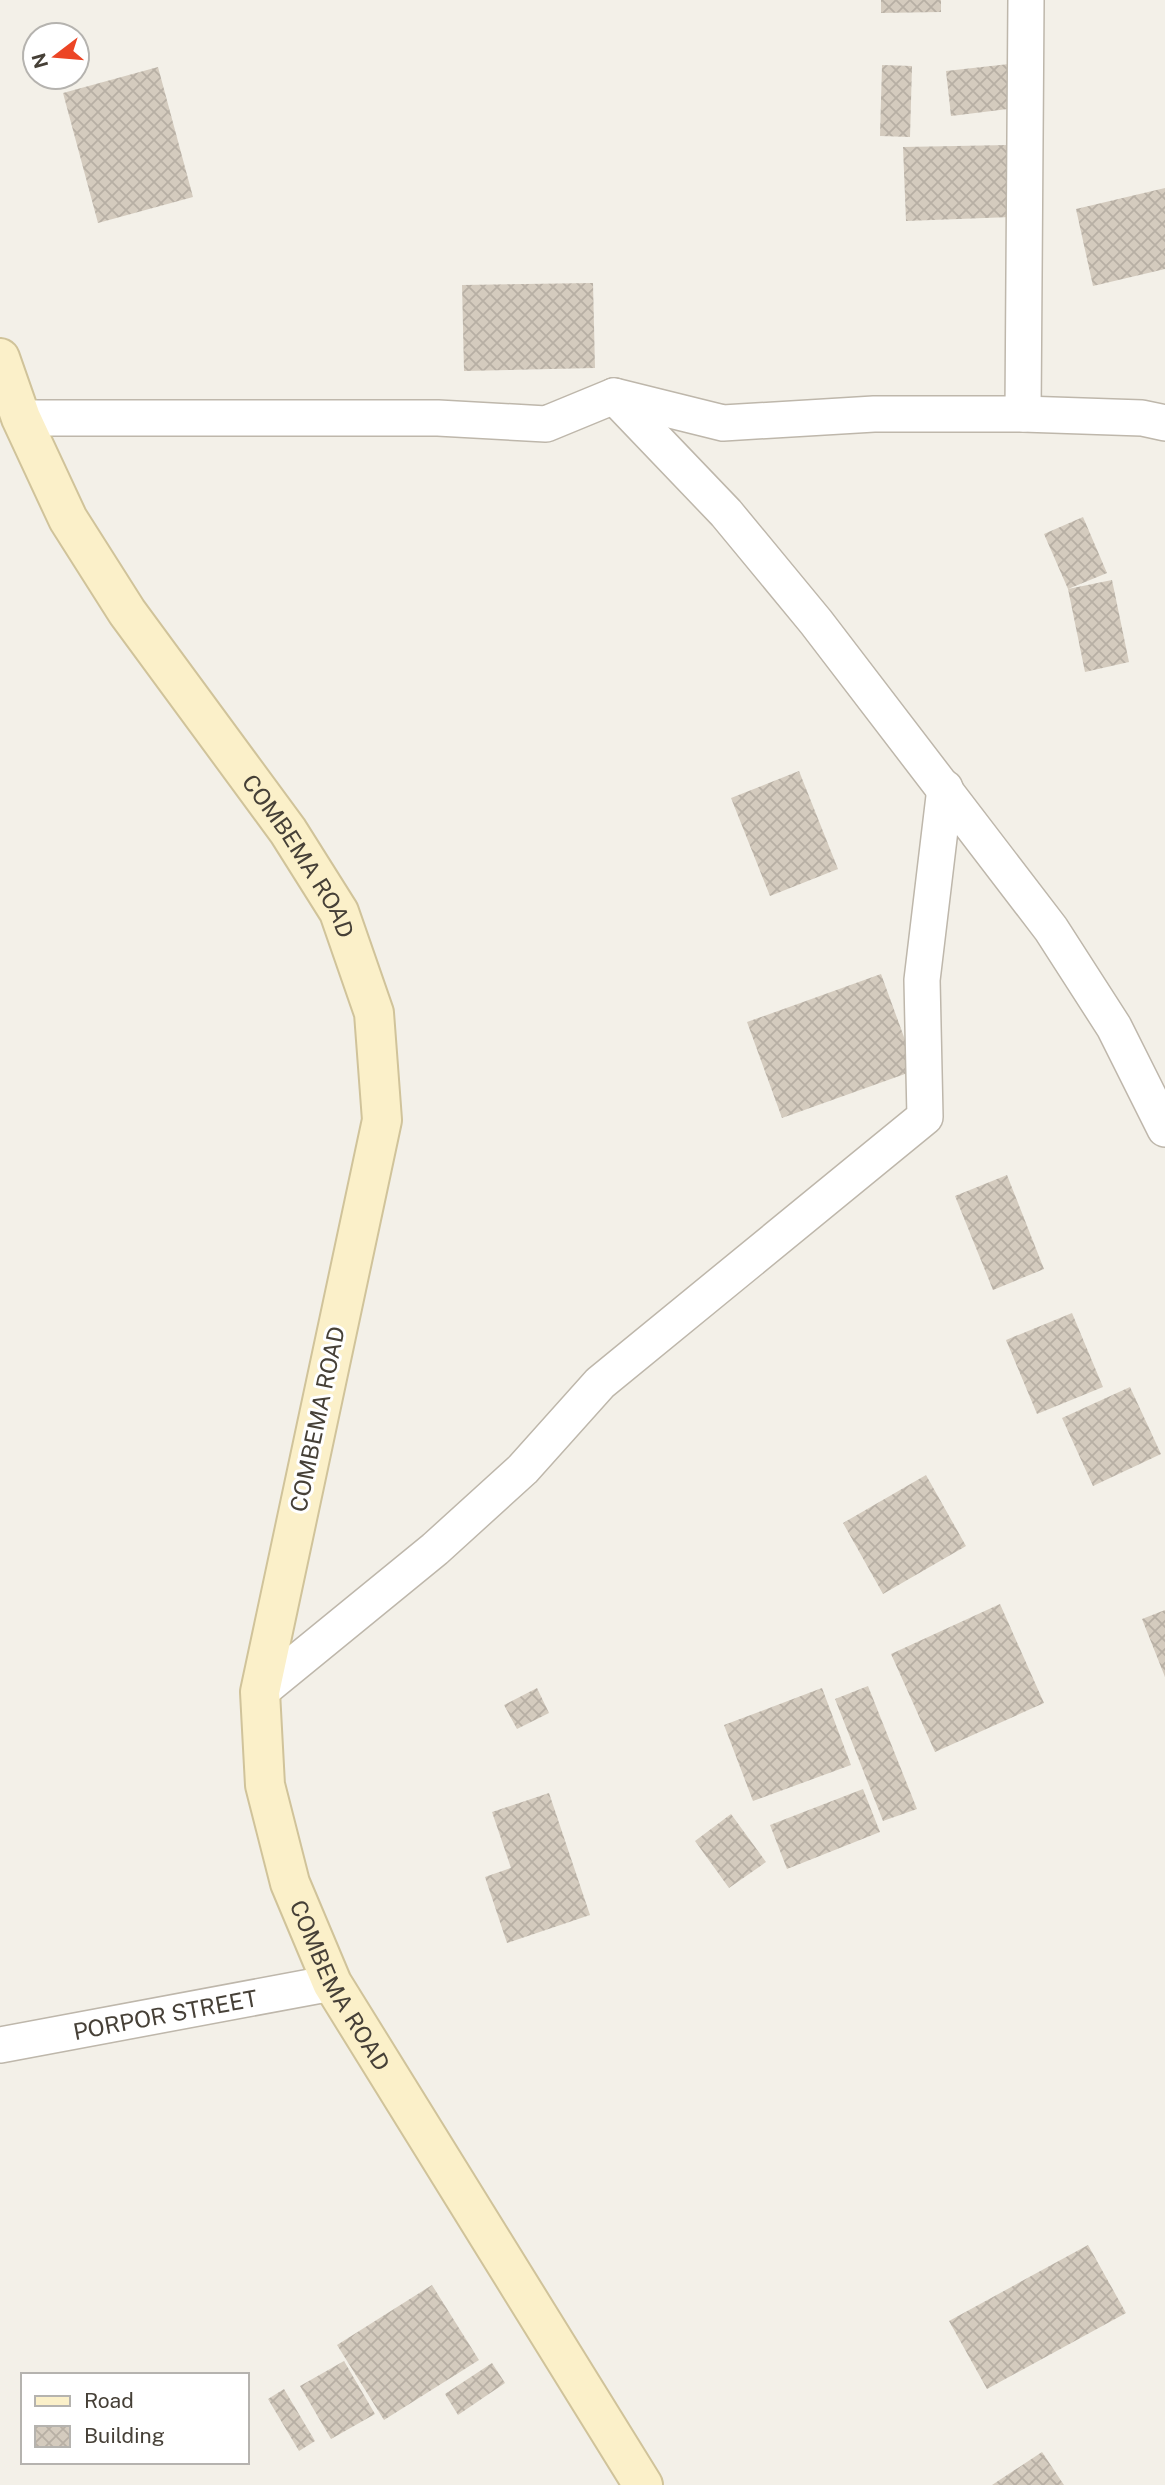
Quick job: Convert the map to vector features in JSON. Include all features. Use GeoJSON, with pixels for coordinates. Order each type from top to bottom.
{"type":"FeatureCollection","features":[{"type":"Feature","properties":{"kind":"street"},"geometry":{"type":"LineString","coordinates":[[1023,414],[1026,0]]}},
{"type":"Feature","properties":{"kind":"street","name":"COMBEMA ROAD"},"geometry":{"type":"LineString","coordinates":[[0,358],[21,418],[68,519],[127,612],[288,831],[340,912],[374,1013],[382,1121],[260,1692],[265,1785],[290,1883],[332,1983],[643,2485]]}},
{"type":"Feature","properties":{"kind":"street"},"geometry":{"type":"LineString","coordinates":[[614,396],[726,513],[816,622],[1051,929],[1100,1005],[1165,1129]]}},
{"type":"Feature","properties":{"kind":"street"},"geometry":{"type":"LineString","coordinates":[[21,418],[438,418],[546,424],[614,396],[723,423],[874,414],[1023,414],[1143,418],[1165,423]]}},
{"type":"Feature","properties":{"kind":"street"},"geometry":{"type":"LineString","coordinates":[[260,1692],[435,1549],[523,1469],[600,1383],[925,1117],[922,980],[945,788]]}},
{"type":"Feature","properties":{"kind":"street","name":"PORPOR STREET"},"geometry":{"type":"LineString","coordinates":[[0,2045],[332,1983]]}},
{"type":"Feature","properties":{"kind":"building"},"geometry":{"type":"Polygon","coordinates":[[[881,0],[941,0],[941,12],[881,13],[881,0]]]}},
{"type":"Feature","properties":{"kind":"building"},"geometry":{"type":"Polygon","coordinates":[[[1019,63],[1023,107],[951,116],[946,71],[1019,63]]]}},
{"type":"Feature","properties":{"kind":"building"},"geometry":{"type":"Polygon","coordinates":[[[882,65],[912,66],[910,137],[880,136],[882,65]]]}},
{"type":"Feature","properties":{"kind":"building"},"geometry":{"type":"Polygon","coordinates":[[[158,67],[193,197],[98,223],[63,93],[91,91],[91,85],[158,67]]]}},
{"type":"Feature","properties":{"kind":"building"},"geometry":{"type":"Polygon","coordinates":[[[1009,145],[1011,217],[906,221],[903,147],[1009,145]]]}},
{"type":"Feature","properties":{"kind":"building"},"geometry":{"type":"Polygon","coordinates":[[[1165,188],[1165,269],[1093,286],[1076,209],[1165,188]]]}},
{"type":"Feature","properties":{"kind":"building"},"geometry":{"type":"Polygon","coordinates":[[[593,283],[595,368],[464,371],[462,285],[593,283]]]}},
{"type":"Feature","properties":{"kind":"building"},"geometry":{"type":"Polygon","coordinates":[[[1083,517],[1107,573],[1068,589],[1044,534],[1083,517]]]}},
{"type":"Feature","properties":{"kind":"building"},"geometry":{"type":"Polygon","coordinates":[[[1112,580],[1129,662],[1085,672],[1068,589],[1112,580]]]}},
{"type":"Feature","properties":{"kind":"building"},"geometry":{"type":"Polygon","coordinates":[[[799,771],[838,869],[770,896],[731,798],[799,771]]]}},
{"type":"Feature","properties":{"kind":"building"},"geometry":{"type":"Polygon","coordinates":[[[881,974],[916,1070],[782,1118],[747,1022],[881,974]]]}},
{"type":"Feature","properties":{"kind":"building"},"geometry":{"type":"Polygon","coordinates":[[[1007,1175],[1044,1269],[993,1290],[955,1196],[1007,1175]]]}},
{"type":"Feature","properties":{"kind":"building"},"geometry":{"type":"Polygon","coordinates":[[[1072,1313],[1103,1387],[1037,1414],[1006,1340],[1072,1313]]]}},
{"type":"Feature","properties":{"kind":"building"},"geometry":{"type":"Polygon","coordinates":[[[1130,1387],[1161,1454],[1093,1486],[1062,1418],[1130,1387]]]}},
{"type":"Feature","properties":{"kind":"building"},"geometry":{"type":"Polygon","coordinates":[[[926,1475],[966,1546],[883,1594],[843,1523],[926,1475]]]}},
{"type":"Feature","properties":{"kind":"building"},"geometry":{"type":"Polygon","coordinates":[[[1000,1604],[1044,1703],[935,1752],[891,1654],[1000,1604]]]}},
{"type":"Feature","properties":{"kind":"building"},"geometry":{"type":"Polygon","coordinates":[[[1165,1610],[1165,1677],[1142,1619],[1165,1610]]]}},
{"type":"Feature","properties":{"kind":"building"},"geometry":{"type":"Polygon","coordinates":[[[868,1686],[917,1809],[883,1821],[835,1699],[868,1686]]]}},
{"type":"Feature","properties":{"kind":"building"},"geometry":{"type":"Polygon","coordinates":[[[537,1688],[549,1713],[517,1729],[504,1705],[537,1688]]]}},
{"type":"Feature","properties":{"kind":"building"},"geometry":{"type":"Polygon","coordinates":[[[822,1688],[851,1765],[753,1801],[724,1725],[822,1688]]]}},
{"type":"Feature","properties":{"kind":"building"},"geometry":{"type":"Polygon","coordinates":[[[863,1789],[880,1832],[787,1869],[770,1825],[863,1789]]]}},
{"type":"Feature","properties":{"kind":"building"},"geometry":{"type":"Polygon","coordinates":[[[549,1793],[590,1915],[507,1943],[485,1877],[511,1868],[492,1812],[549,1793]]]}},
{"type":"Feature","properties":{"kind":"building"},"geometry":{"type":"Polygon","coordinates":[[[731,1814],[766,1862],[729,1888],[695,1841],[731,1814]]]}},
{"type":"Feature","properties":{"kind":"building"},"geometry":{"type":"Polygon","coordinates":[[[1088,2245],[1126,2313],[987,2389],[949,2321],[1088,2245]]]}},
{"type":"Feature","properties":{"kind":"building"},"geometry":{"type":"Polygon","coordinates":[[[432,2285],[479,2360],[384,2420],[337,2345],[432,2285]]]}},
{"type":"Feature","properties":{"kind":"building"},"geometry":{"type":"Polygon","coordinates":[[[344,2361],[375,2414],[331,2439],[300,2386],[344,2361]]]}},
{"type":"Feature","properties":{"kind":"building"},"geometry":{"type":"Polygon","coordinates":[[[492,2363],[505,2383],[458,2415],[445,2394],[492,2363]]]}},
{"type":"Feature","properties":{"kind":"building"},"geometry":{"type":"Polygon","coordinates":[[[284,2389],[315,2441],[299,2451],[268,2399],[284,2389]]]}},
{"type":"Feature","properties":{"kind":"building"},"geometry":{"type":"Polygon","coordinates":[[[1042,2452],[1064,2485],[992,2485],[1042,2452]]]}}]}
